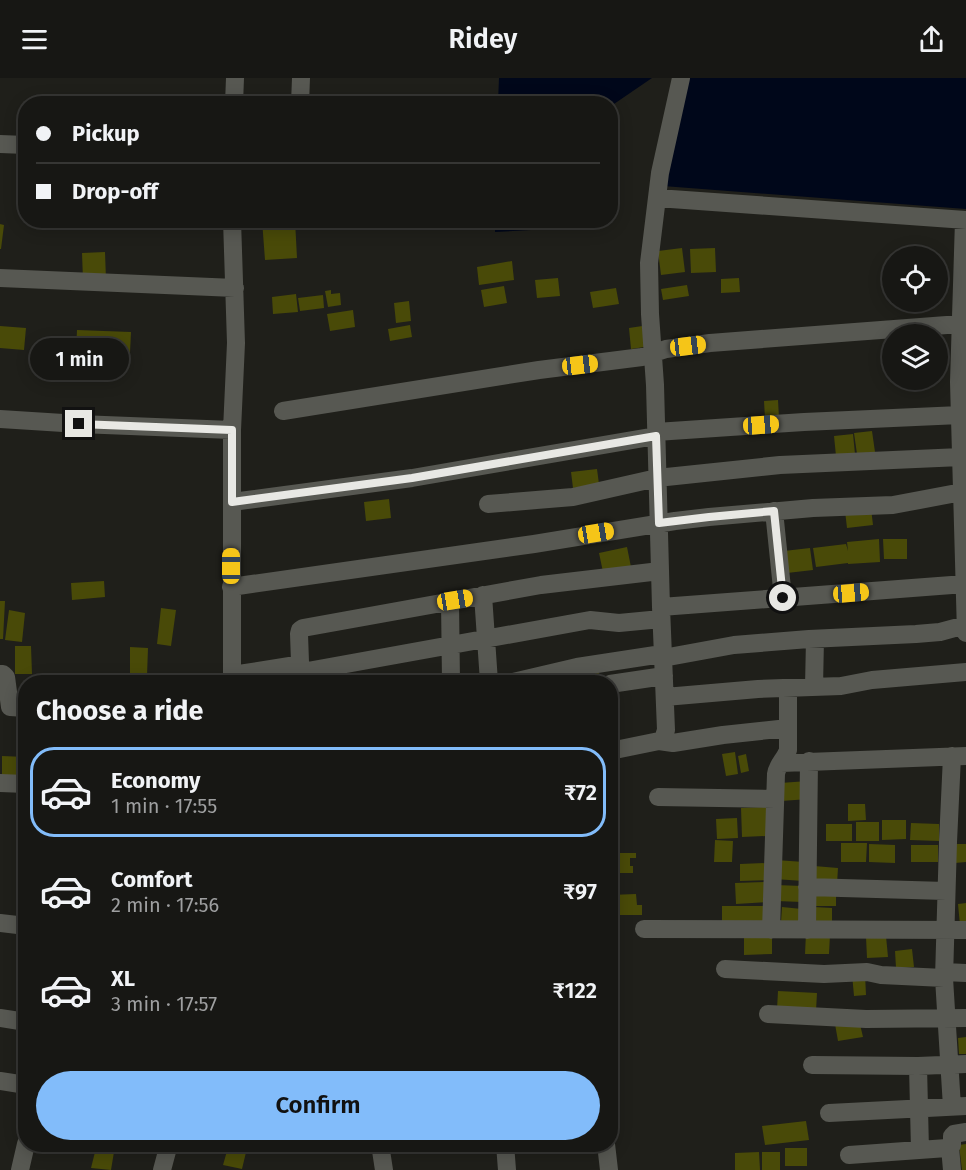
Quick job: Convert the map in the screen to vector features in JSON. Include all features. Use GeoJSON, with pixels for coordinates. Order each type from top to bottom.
{"type":"FeatureCollection","features":[{"type":"Feature","properties":{"kind":"street"},"geometry":{"type":"LineString","coordinates":[[234,96],[235,78]]}},
{"type":"Feature","properties":{"kind":"street"},"geometry":{"type":"LineString","coordinates":[[300,96],[301,78]]}},
{"type":"Feature","properties":{"kind":"street"},"geometry":{"type":"LineString","coordinates":[[659,741],[666,735],[666,730],[649,264],[660,173],[681,78]]}},
{"type":"Feature","properties":{"kind":"street"},"geometry":{"type":"LineString","coordinates":[[0,144],[18,145]]}},
{"type":"Feature","properties":{"kind":"street"},"geometry":{"type":"LineString","coordinates":[[657,198],[965,220],[959,371],[966,633]]}},
{"type":"Feature","properties":{"kind":"street"},"geometry":{"type":"LineString","coordinates":[[232,228],[236,342],[232,430],[232,675]]}},
{"type":"Feature","properties":{"kind":"street"},"geometry":{"type":"LineString","coordinates":[[0,278],[235,288]]}},
{"type":"Feature","properties":{"kind":"street"},"geometry":{"type":"LineString","coordinates":[[283,411],[539,370],[642,357],[666,349],[710,343],[960,324]]}},
{"type":"Feature","properties":{"kind":"street"},"geometry":{"type":"LineString","coordinates":[[232,502],[424,476],[656,434],[792,423],[960,415]]}},
{"type":"Feature","properties":{"kind":"street"},"geometry":{"type":"LineString","coordinates":[[0,419],[232,430]]}},
{"type":"Feature","properties":{"kind":"street"},"geometry":{"type":"LineString","coordinates":[[488,504],[573,497],[657,478],[780,465],[961,457]]}},
{"type":"Feature","properties":{"kind":"street"},"geometry":{"type":"LineString","coordinates":[[231,587],[534,544],[659,523],[813,508],[893,505],[962,492]]}},
{"type":"Feature","properties":{"kind":"street"},"geometry":{"type":"LineString","coordinates":[[774,511],[783,598]]}},
{"type":"Feature","properties":{"kind":"street"},"geometry":{"type":"LineString","coordinates":[[302,672],[299,634],[303,628],[483,595],[660,571]]}},
{"type":"Feature","properties":{"kind":"street"},"geometry":{"type":"LineString","coordinates":[[302,672],[590,620],[619,623],[661,613],[783,598],[965,584]]}},
{"type":"Feature","properties":{"kind":"street"},"geometry":{"type":"LineString","coordinates":[[483,595],[488,675]]}},
{"type":"Feature","properties":{"kind":"street"},"geometry":{"type":"LineString","coordinates":[[450,601],[451,675]]}},
{"type":"Feature","properties":{"kind":"street"},"geometry":{"type":"LineString","coordinates":[[618,681],[663,663],[734,645],[916,634],[940,632],[966,626]]}},
{"type":"Feature","properties":{"kind":"street"},"geometry":{"type":"LineString","coordinates":[[814,687],[815,639]]}},
{"type":"Feature","properties":{"kind":"street"},"geometry":{"type":"LineString","coordinates":[[543,675],[577,667],[663,663]]}},
{"type":"Feature","properties":{"kind":"street"},"geometry":{"type":"LineString","coordinates":[[250,675],[296,665],[302,672]]}},
{"type":"Feature","properties":{"kind":"street"},"geometry":{"type":"LineString","coordinates":[[665,697],[758,688],[841,686],[872,680],[966,672]]}},
{"type":"Feature","properties":{"kind":"street"},"geometry":{"type":"LineString","coordinates":[[0,674],[6,677],[10,707],[18,708]]}},
{"type":"Feature","properties":{"kind":"street"},"geometry":{"type":"LineString","coordinates":[[771,930],[776,774],[788,750],[788,688]]}},
{"type":"Feature","properties":{"kind":"street"},"geometry":{"type":"LineString","coordinates":[[618,750],[659,741],[673,743],[788,728]]}},
{"type":"Feature","properties":{"kind":"street"},"geometry":{"type":"LineString","coordinates":[[781,763],[959,756],[946,891],[944,975],[946,1018],[957,1065],[959,1106],[829,1113]]}},
{"type":"Feature","properties":{"kind":"street"},"geometry":{"type":"LineString","coordinates":[[807,930],[809,761]]}},
{"type":"Feature","properties":{"kind":"street"},"geometry":{"type":"LineString","coordinates":[[0,783],[18,784]]}},
{"type":"Feature","properties":{"kind":"street"},"geometry":{"type":"LineString","coordinates":[[658,797],[775,799]]}},
{"type":"Feature","properties":{"kind":"street"},"geometry":{"type":"LineString","coordinates":[[807,887],[946,891]]}},
{"type":"Feature","properties":{"kind":"street"},"geometry":{"type":"LineString","coordinates":[[0,924],[18,925]]}},
{"type":"Feature","properties":{"kind":"street"},"geometry":{"type":"LineString","coordinates":[[644,929],[966,930]]}},
{"type":"Feature","properties":{"kind":"street"},"geometry":{"type":"LineString","coordinates":[[725,969],[824,974],[867,972],[881,975],[966,973]]}},
{"type":"Feature","properties":{"kind":"street"},"geometry":{"type":"LineString","coordinates":[[768,1014],[866,1018],[966,1018]]}},
{"type":"Feature","properties":{"kind":"street"},"geometry":{"type":"LineString","coordinates":[[0,1018],[18,1021]]}},
{"type":"Feature","properties":{"kind":"street"},"geometry":{"type":"LineString","coordinates":[[812,1065],[957,1065]]}},
{"type":"Feature","properties":{"kind":"street"},"geometry":{"type":"LineString","coordinates":[[918,1066],[920,1150]]}},
{"type":"Feature","properties":{"kind":"street"},"geometry":{"type":"LineString","coordinates":[[0,1081],[18,1084]]}},
{"type":"Feature","properties":{"kind":"street"},"geometry":{"type":"LineString","coordinates":[[952,1170],[950,1147],[954,1134],[966,1132]]}},
{"type":"Feature","properties":{"kind":"street"},"geometry":{"type":"LineString","coordinates":[[849,1155],[950,1147]]}},
{"type":"Feature","properties":{"kind":"street"},"geometry":{"type":"LineString","coordinates":[[20,1170],[24,1152]]}},
{"type":"Feature","properties":{"kind":"street"},"geometry":{"type":"LineString","coordinates":[[162,1170],[167,1152]]}},
{"type":"Feature","properties":{"kind":"street"},"geometry":{"type":"LineString","coordinates":[[381,1152],[384,1170]]}},
{"type":"Feature","properties":{"kind":"street"},"geometry":{"type":"LineString","coordinates":[[506,1152],[507,1170]]}},
{"type":"Feature","properties":{"kind":"street"},"geometry":{"type":"LineString","coordinates":[[607,1152],[609,1170]]}},
{"type":"Feature","properties":{"kind":"water"},"geometry":{"type":"Polygon","coordinates":[[[499,78],[652,78],[618,101],[618,96],[498,96],[499,78]]]}},
{"type":"Feature","properties":{"kind":"water"},"geometry":{"type":"Polygon","coordinates":[[[683,78],[966,78],[966,209],[663,186],[683,78]]]}},
{"type":"Feature","properties":{"kind":"water"},"geometry":{"type":"Polygon","coordinates":[[[495,228],[569,228],[495,232],[495,228]]]}},
{"type":"Feature","properties":{"kind":"building"},"geometry":{"type":"Polygon","coordinates":[[[0,224],[4,225],[1,249],[0,249],[0,224]]]}},
{"type":"Feature","properties":{"kind":"building"},"geometry":{"type":"Polygon","coordinates":[[[263,228],[295,228],[297,258],[265,260],[263,228]]]}},
{"type":"Feature","properties":{"kind":"building"},"geometry":{"type":"Polygon","coordinates":[[[682,248],[685,272],[661,275],[658,251],[682,248]]]}},
{"type":"Feature","properties":{"kind":"building"},"geometry":{"type":"Polygon","coordinates":[[[715,248],[716,272],[691,273],[690,249],[715,248]]]}},
{"type":"Feature","properties":{"kind":"building"},"geometry":{"type":"Polygon","coordinates":[[[105,252],[106,279],[83,280],[82,253],[105,252]]]}},
{"type":"Feature","properties":{"kind":"building"},"geometry":{"type":"Polygon","coordinates":[[[512,261],[514,280],[479,285],[477,267],[512,261]]]}},
{"type":"Feature","properties":{"kind":"building"},"geometry":{"type":"Polygon","coordinates":[[[558,278],[560,296],[537,298],[535,280],[558,278]]]}},
{"type":"Feature","properties":{"kind":"building"},"geometry":{"type":"Polygon","coordinates":[[[739,278],[740,292],[721,293],[721,279],[739,278]]]}},
{"type":"Feature","properties":{"kind":"building"},"geometry":{"type":"Polygon","coordinates":[[[687,285],[689,296],[663,300],[661,289],[687,285]]]}},
{"type":"Feature","properties":{"kind":"building"},"geometry":{"type":"Polygon","coordinates":[[[504,286],[507,303],[484,307],[481,290],[504,286]]]}},
{"type":"Feature","properties":{"kind":"building"},"geometry":{"type":"Polygon","coordinates":[[[616,288],[619,304],[593,308],[590,292],[616,288]]]}},
{"type":"Feature","properties":{"kind":"building"},"geometry":{"type":"Polygon","coordinates":[[[331,290],[331,294],[340,293],[341,305],[328,307],[325,291],[331,290]]]}},
{"type":"Feature","properties":{"kind":"building"},"geometry":{"type":"Polygon","coordinates":[[[296,294],[298,312],[273,314],[272,297],[296,294]]]}},
{"type":"Feature","properties":{"kind":"building"},"geometry":{"type":"Polygon","coordinates":[[[323,295],[324,308],[300,311],[298,298],[323,295]]]}},
{"type":"Feature","properties":{"kind":"building"},"geometry":{"type":"Polygon","coordinates":[[[409,301],[411,321],[396,323],[394,303],[409,301]]]}},
{"type":"Feature","properties":{"kind":"building"},"geometry":{"type":"Polygon","coordinates":[[[353,310],[355,327],[330,331],[327,314],[353,310]]]}},
{"type":"Feature","properties":{"kind":"building"},"geometry":{"type":"Polygon","coordinates":[[[410,325],[412,337],[390,341],[388,329],[410,325]]]}},
{"type":"Feature","properties":{"kind":"building"},"geometry":{"type":"Polygon","coordinates":[[[649,325],[651,346],[631,349],[629,328],[649,325]]]}},
{"type":"Feature","properties":{"kind":"building"},"geometry":{"type":"Polygon","coordinates":[[[0,326],[26,328],[24,350],[0,348],[0,326]]]}},
{"type":"Feature","properties":{"kind":"building"},"geometry":{"type":"Polygon","coordinates":[[[77,330],[131,332],[130,353],[76,351],[77,330]]]}},
{"type":"Feature","properties":{"kind":"building"},"geometry":{"type":"Polygon","coordinates":[[[778,400],[779,418],[765,419],[764,401],[778,400]]]}},
{"type":"Feature","properties":{"kind":"building"},"geometry":{"type":"Polygon","coordinates":[[[872,431],[875,452],[857,454],[854,433],[872,431]]]}},
{"type":"Feature","properties":{"kind":"building"},"geometry":{"type":"Polygon","coordinates":[[[853,434],[855,454],[836,456],[834,436],[853,434]]]}},
{"type":"Feature","properties":{"kind":"building"},"geometry":{"type":"Polygon","coordinates":[[[597,469],[599,484],[573,488],[571,472],[597,469]]]}},
{"type":"Feature","properties":{"kind":"building"},"geometry":{"type":"Polygon","coordinates":[[[389,499],[391,518],[366,521],[364,502],[389,499]]]}},
{"type":"Feature","properties":{"kind":"building"},"geometry":{"type":"Polygon","coordinates":[[[871,508],[873,525],[847,528],[845,511],[871,508]]]}},
{"type":"Feature","properties":{"kind":"building"},"geometry":{"type":"Polygon","coordinates":[[[879,539],[880,562],[816,567],[813,548],[846,544],[848,551],[847,542],[879,539]]]}},
{"type":"Feature","properties":{"kind":"building"},"geometry":{"type":"Polygon","coordinates":[[[883,539],[907,539],[907,559],[884,559],[883,539]]]}},
{"type":"Feature","properties":{"kind":"building"},"geometry":{"type":"Polygon","coordinates":[[[627,547],[631,567],[603,572],[599,553],[627,547]]]}},
{"type":"Feature","properties":{"kind":"building"},"geometry":{"type":"Polygon","coordinates":[[[810,548],[813,570],[787,573],[784,551],[810,548]]]}},
{"type":"Feature","properties":{"kind":"building"},"geometry":{"type":"Polygon","coordinates":[[[104,581],[105,597],[72,600],[71,583],[104,581]]]}},
{"type":"Feature","properties":{"kind":"building"},"geometry":{"type":"Polygon","coordinates":[[[0,601],[5,601],[3,639],[0,639],[0,601]]]}},
{"type":"Feature","properties":{"kind":"building"},"geometry":{"type":"Polygon","coordinates":[[[161,608],[176,610],[171,646],[157,644],[161,608]]]}},
{"type":"Feature","properties":{"kind":"building"},"geometry":{"type":"Polygon","coordinates":[[[9,610],[25,613],[22,642],[5,640],[9,610]]]}},
{"type":"Feature","properties":{"kind":"building"},"geometry":{"type":"Polygon","coordinates":[[[15,646],[31,646],[32,674],[15,674],[15,646]]]}},
{"type":"Feature","properties":{"kind":"building"},"geometry":{"type":"Polygon","coordinates":[[[130,647],[148,648],[147,675],[130,675],[130,647]]]}},
{"type":"Feature","properties":{"kind":"building"},"geometry":{"type":"Polygon","coordinates":[[[598,666],[599,675],[584,675],[583,668],[598,666]]]}},
{"type":"Feature","properties":{"kind":"building"},"geometry":{"type":"Polygon","coordinates":[[[735,752],[738,774],[726,776],[722,754],[735,752]]]}},
{"type":"Feature","properties":{"kind":"building"},"geometry":{"type":"Polygon","coordinates":[[[746,754],[749,771],[741,773],[738,756],[746,754]]]}},
{"type":"Feature","properties":{"kind":"building"},"geometry":{"type":"Polygon","coordinates":[[[2,756],[18,757],[18,776],[2,775],[2,756]]]}},
{"type":"Feature","properties":{"kind":"building"},"geometry":{"type":"Polygon","coordinates":[[[808,781],[809,799],[781,801],[780,783],[808,781]]]}},
{"type":"Feature","properties":{"kind":"building"},"geometry":{"type":"Polygon","coordinates":[[[848,804],[865,804],[866,820],[848,821],[848,804]]]}},
{"type":"Feature","properties":{"kind":"building"},"geometry":{"type":"Polygon","coordinates":[[[766,807],[767,836],[742,837],[741,808],[766,807]]]}},
{"type":"Feature","properties":{"kind":"building"},"geometry":{"type":"Polygon","coordinates":[[[737,818],[738,838],[717,839],[716,819],[737,818]]]}},
{"type":"Feature","properties":{"kind":"building"},"geometry":{"type":"Polygon","coordinates":[[[882,820],[906,820],[906,839],[882,840],[882,820]]]}},
{"type":"Feature","properties":{"kind":"building"},"geometry":{"type":"Polygon","coordinates":[[[856,822],[879,822],[879,841],[856,841],[856,822]]]}},
{"type":"Feature","properties":{"kind":"building"},"geometry":{"type":"Polygon","coordinates":[[[911,823],[939,824],[939,841],[910,840],[911,823]]]}},
{"type":"Feature","properties":{"kind":"building"},"geometry":{"type":"Polygon","coordinates":[[[826,824],[852,824],[852,841],[826,841],[826,824]]]}},
{"type":"Feature","properties":{"kind":"building"},"geometry":{"type":"Polygon","coordinates":[[[715,840],[733,841],[732,862],[714,862],[715,840]]]}},
{"type":"Feature","properties":{"kind":"building"},"geometry":{"type":"Polygon","coordinates":[[[841,843],[867,843],[866,862],[841,862],[841,843]]]}},
{"type":"Feature","properties":{"kind":"building"},"geometry":{"type":"Polygon","coordinates":[[[869,844],[895,845],[895,863],[869,862],[869,844]]]}},
{"type":"Feature","properties":{"kind":"building"},"geometry":{"type":"Polygon","coordinates":[[[954,844],[966,844],[966,862],[955,863],[954,844]]]}},
{"type":"Feature","properties":{"kind":"building"},"geometry":{"type":"Polygon","coordinates":[[[911,845],[938,845],[938,862],[911,862],[911,845]]]}},
{"type":"Feature","properties":{"kind":"building"},"geometry":{"type":"Polygon","coordinates":[[[618,853],[636,853],[636,858],[630,858],[633,873],[618,873],[618,853]]]}},
{"type":"Feature","properties":{"kind":"building"},"geometry":{"type":"Polygon","coordinates":[[[776,860],[804,862],[803,881],[775,879],[776,860]]]}},
{"type":"Feature","properties":{"kind":"building"},"geometry":{"type":"Polygon","coordinates":[[[767,863],[768,880],[740,881],[740,864],[767,863]]]}},
{"type":"Feature","properties":{"kind":"building"},"geometry":{"type":"Polygon","coordinates":[[[814,866],[838,868],[837,884],[813,882],[814,866]]]}},
{"type":"Feature","properties":{"kind":"building"},"geometry":{"type":"Polygon","coordinates":[[[765,882],[766,902],[736,904],[735,883],[765,882]]]}},
{"type":"Feature","properties":{"kind":"building"},"geometry":{"type":"Polygon","coordinates":[[[776,885],[802,886],[802,902],[776,901],[776,885]]]}},
{"type":"Feature","properties":{"kind":"building"},"geometry":{"type":"Polygon","coordinates":[[[811,888],[836,888],[836,906],[811,906],[811,888]]]}},
{"type":"Feature","properties":{"kind":"building"},"geometry":{"type":"Polygon","coordinates":[[[636,894],[637,905],[642,905],[642,915],[618,915],[618,895],[636,894]]]}},
{"type":"Feature","properties":{"kind":"building"},"geometry":{"type":"Polygon","coordinates":[[[966,903],[966,924],[960,925],[958,904],[966,903]]]}},
{"type":"Feature","properties":{"kind":"building"},"geometry":{"type":"Polygon","coordinates":[[[722,906],[766,906],[766,926],[722,926],[722,906]]]}},
{"type":"Feature","properties":{"kind":"building"},"geometry":{"type":"Polygon","coordinates":[[[782,907],[802,909],[801,924],[781,922],[782,907]]]}},
{"type":"Feature","properties":{"kind":"building"},"geometry":{"type":"Polygon","coordinates":[[[814,907],[832,908],[832,927],[813,926],[814,907]]]}},
{"type":"Feature","properties":{"kind":"building"},"geometry":{"type":"Polygon","coordinates":[[[806,933],[830,935],[829,954],[805,954],[806,933]]]}},
{"type":"Feature","properties":{"kind":"building"},"geometry":{"type":"Polygon","coordinates":[[[744,936],[772,936],[772,954],[744,955],[744,936]]]}},
{"type":"Feature","properties":{"kind":"building"},"geometry":{"type":"Polygon","coordinates":[[[886,936],[888,957],[867,958],[866,937],[886,936]]]}},
{"type":"Feature","properties":{"kind":"building"},"geometry":{"type":"Polygon","coordinates":[[[912,949],[914,967],[896,968],[895,951],[912,949]]]}},
{"type":"Feature","properties":{"kind":"building"},"geometry":{"type":"Polygon","coordinates":[[[852,974],[865,974],[866,995],[854,996],[852,974]]]}},
{"type":"Feature","properties":{"kind":"building"},"geometry":{"type":"Polygon","coordinates":[[[778,991],[817,993],[816,1011],[777,1009],[778,991]]]}},
{"type":"Feature","properties":{"kind":"building"},"geometry":{"type":"Polygon","coordinates":[[[859,1020],[863,1037],[838,1041],[835,1024],[859,1020]]]}},
{"type":"Feature","properties":{"kind":"building"},"geometry":{"type":"Polygon","coordinates":[[[966,1037],[966,1054],[959,1054],[958,1038],[966,1037]]]}},
{"type":"Feature","properties":{"kind":"building"},"geometry":{"type":"Polygon","coordinates":[[[806,1121],[809,1140],[765,1145],[762,1126],[806,1121]]]}},
{"type":"Feature","properties":{"kind":"building"},"geometry":{"type":"Polygon","coordinates":[[[966,1144],[966,1170],[962,1170],[959,1145],[966,1144]]]}},
{"type":"Feature","properties":{"kind":"building"},"geometry":{"type":"Polygon","coordinates":[[[785,1148],[807,1148],[807,1166],[785,1166],[785,1148]]]}},
{"type":"Feature","properties":{"kind":"building"},"geometry":{"type":"Polygon","coordinates":[[[95,1152],[114,1152],[111,1170],[91,1168],[95,1152]]]}},
{"type":"Feature","properties":{"kind":"building"},"geometry":{"type":"Polygon","coordinates":[[[227,1152],[246,1152],[242,1169],[223,1165],[227,1152]]]}},
{"type":"Feature","properties":{"kind":"building"},"geometry":{"type":"Polygon","coordinates":[[[759,1152],[760,1170],[735,1170],[735,1153],[759,1152]]]}},
{"type":"Feature","properties":{"kind":"building"},"geometry":{"type":"Polygon","coordinates":[[[762,1152],[780,1152],[780,1170],[762,1170],[762,1152]]]}},
{"type":"Feature","properties":{"kind":"route"},"geometry":{"type":"LineString","coordinates":[[79,424],[232,430],[232,502],[412,478],[656,436],[659,523],[774,511],[783,598]]}}]}
